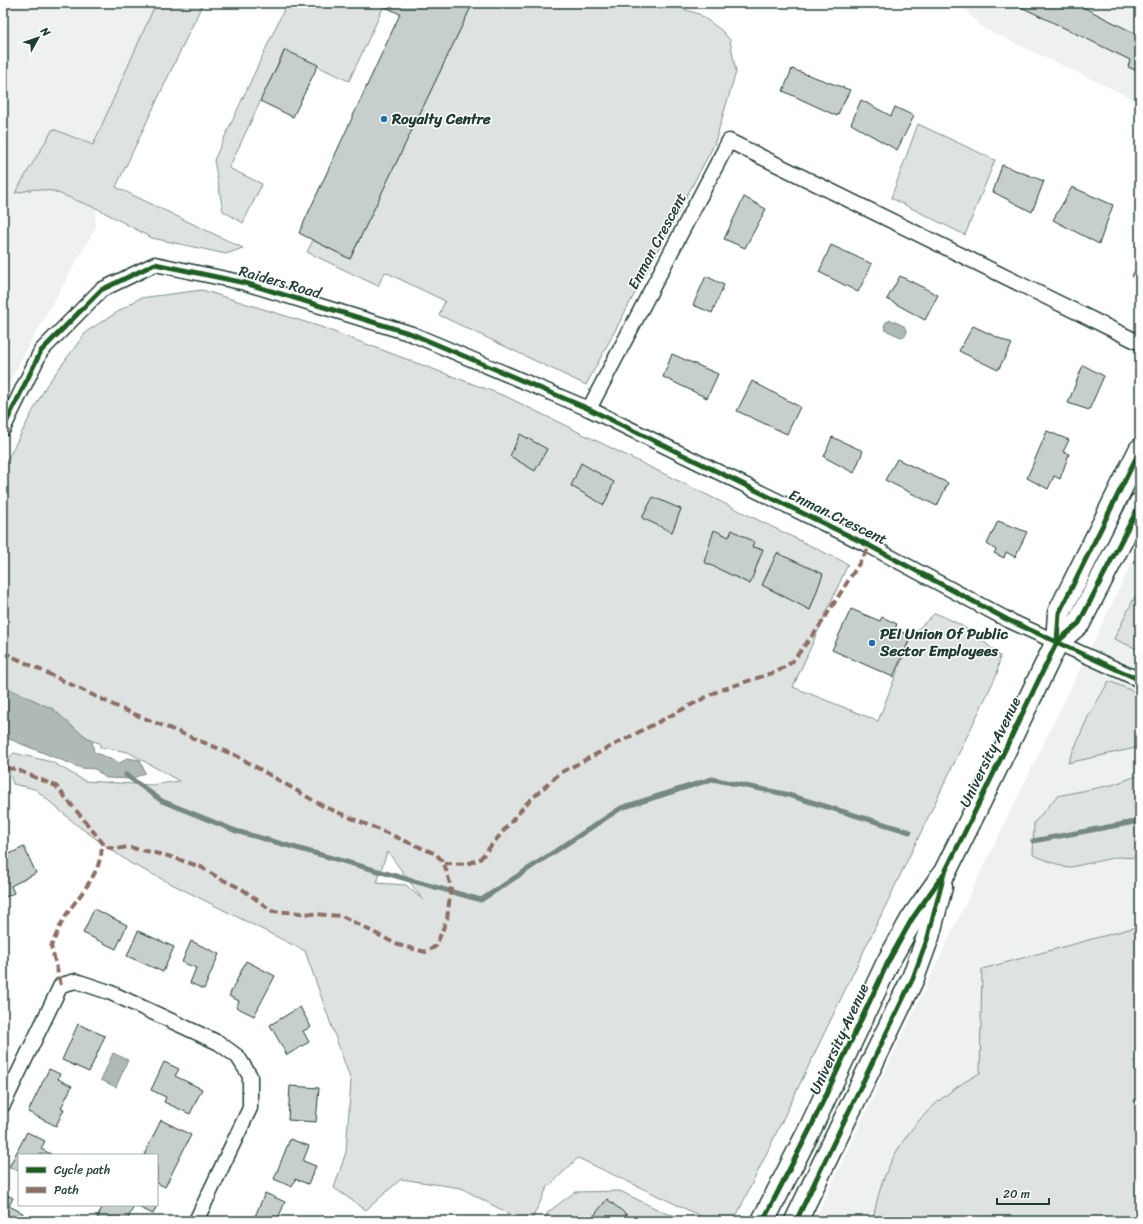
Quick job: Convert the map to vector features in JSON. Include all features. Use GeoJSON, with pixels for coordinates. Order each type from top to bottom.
{"type":"FeatureCollection","features":[{"type":"Feature","properties":{"kind":"main road","name":"University Avenue"},"geometry":{"type":"LineString","coordinates":[[1066,646],[1059,613],[1140,450]]}},
{"type":"Feature","properties":{"kind":"main road","name":"University Avenue"},"geometry":{"type":"LineString","coordinates":[[763,1221],[811,1127],[888,962],[912,919],[945,872],[1079,623],[1140,504]]}},
{"type":"Feature","properties":{"kind":"main road","name":"University Avenue"},"geometry":{"type":"LineString","coordinates":[[796,1221],[913,978],[928,936],[945,872]]}},
{"type":"Feature","properties":{"kind":"street","name":"Enman Crescent"},"geometry":{"type":"LineString","coordinates":[[1140,343],[729,141],[589,409],[870,546],[1008,620],[1140,680]]}},
{"type":"Feature","properties":{"kind":"street","name":"Raiders Road"},"geometry":{"type":"LineString","coordinates":[[3,429],[41,351],[101,290],[154,264],[244,283],[412,334],[589,409]]}},
{"type":"Feature","properties":{"kind":"street"},"geometry":{"type":"LineString","coordinates":[[3,1106],[61,985],[76,981],[108,992],[219,1043],[238,1057],[250,1076],[250,1108],[196,1221]]}},
{"type":"Feature","properties":{"kind":"shaded area"},"geometry":{"type":"Polygon","coordinates":[[[3,3],[156,3],[93,145],[96,227],[24,354],[3,395],[3,3]]]}},
{"type":"Feature","properties":{"kind":"shaded area"},"geometry":{"type":"Polygon","coordinates":[[[156,3],[203,3],[116,187],[243,248],[226,254],[152,238],[98,209],[53,191],[35,189],[15,193],[53,129],[93,145],[156,3]]]}},
{"type":"Feature","properties":{"kind":"shaded area"},"geometry":{"type":"Polygon","coordinates":[[[287,3],[377,3],[384,6],[349,81],[284,51],[229,168],[262,184],[243,223],[223,211],[214,160],[287,3]]]}},
{"type":"Feature","properties":{"kind":"shaded area"},"geometry":{"type":"Polygon","coordinates":[[[472,3],[664,3],[699,14],[721,30],[730,40],[736,72],[714,145],[586,385],[439,315],[445,301],[385,272],[378,286],[307,252],[313,240],[350,259],[472,3]]]}},
{"type":"Feature","properties":{"kind":"shaded area"},"geometry":{"type":"Polygon","coordinates":[[[959,3],[1140,3],[1140,102],[981,27],[959,3]]]}},
{"type":"Feature","properties":{"kind":"shaded area"},"geometry":{"type":"Polygon","coordinates":[[[918,124],[995,160],[965,235],[891,198],[918,124]]]}},
{"type":"Feature","properties":{"kind":"shaded area"},"geometry":{"type":"Polygon","coordinates":[[[202,290],[318,326],[505,396],[848,564],[793,687],[878,721],[911,636],[935,613],[970,631],[1000,656],[997,674],[734,1221],[711,1221],[578,1158],[547,1188],[531,1221],[522,1221],[461,1188],[401,1179],[366,1210],[334,1188],[346,1152],[351,1081],[305,951],[130,863],[78,826],[35,789],[13,784],[6,760],[14,753],[52,762],[85,781],[152,785],[179,781],[128,752],[100,747],[100,743],[92,741],[74,728],[53,709],[3,686],[3,468],[46,386],[87,331],[140,298],[202,290]],[[388,852],[377,883],[406,885],[423,900],[388,852]]]}},
{"type":"Feature","properties":{"kind":"shaded area"},"geometry":{"type":"Polygon","coordinates":[[[891,320],[904,326],[907,332],[905,336],[901,337],[885,330],[884,326],[886,322],[891,320]]]}},
{"type":"Feature","properties":{"kind":"shaded area"},"geometry":{"type":"Polygon","coordinates":[[[1140,546],[1140,1221],[814,1221],[957,921],[1140,546]]]}},
{"type":"Feature","properties":{"kind":"shaded area"},"geometry":{"type":"Polygon","coordinates":[[[1140,586],[1140,650],[1114,639],[1140,586]]]}},
{"type":"Feature","properties":{"kind":"shaded area"},"geometry":{"type":"Polygon","coordinates":[[[1109,681],[1140,694],[1140,747],[1068,763],[1088,717],[1109,681]]]}},
{"type":"Feature","properties":{"kind":"shaded area"},"geometry":{"type":"Polygon","coordinates":[[[3,686],[53,709],[74,728],[92,741],[94,752],[120,763],[127,758],[140,760],[145,773],[131,779],[106,778],[95,769],[81,768],[9,739],[3,741],[3,686]]]}},
{"type":"Feature","properties":{"kind":"shaded area"},"geometry":{"type":"Polygon","coordinates":[[[1140,775],[1140,858],[1117,857],[1067,868],[1033,855],[1034,823],[1057,796],[1112,785],[1140,775]]]}},
{"type":"Feature","properties":{"kind":"shaded area"},"geometry":{"type":"Polygon","coordinates":[[[1140,926],[1140,1221],[873,1221],[874,1212],[884,1177],[904,1140],[930,1109],[945,1096],[980,1073],[982,969],[1140,926]]]}},
{"type":"Feature","properties":{"kind":"shaded area"},"geometry":{"type":"Polygon","coordinates":[[[113,1053],[128,1060],[116,1087],[101,1080],[113,1053]]]}},
{"type":"Feature","properties":{"kind":"shaded area"},"geometry":{"type":"Polygon","coordinates":[[[620,1191],[665,1213],[695,1221],[544,1221],[548,1212],[575,1192],[620,1191]]]}},
{"type":"Feature","properties":{"kind":"building","name":"Royalty Centre"},"geometry":{"type":"Polygon","coordinates":[[[377,3],[473,3],[350,259],[299,233],[400,14],[377,3]]]}},
{"type":"Feature","properties":{"kind":"building"},"geometry":{"type":"Polygon","coordinates":[[[1013,3],[1075,3],[1140,36],[1140,72],[1128,67],[1130,60],[1013,3]]]}},
{"type":"Feature","properties":{"kind":"building"},"geometry":{"type":"Polygon","coordinates":[[[285,50],[318,65],[293,117],[260,101],[285,50]]]}},
{"type":"Feature","properties":{"kind":"building"},"geometry":{"type":"Polygon","coordinates":[[[792,69],[850,90],[837,116],[783,91],[792,69]]]}},
{"type":"Feature","properties":{"kind":"building"},"geometry":{"type":"Polygon","coordinates":[[[861,100],[891,116],[895,107],[914,116],[897,150],[851,124],[861,100]]]}},
{"type":"Feature","properties":{"kind":"building"},"geometry":{"type":"Polygon","coordinates":[[[1002,165],[1044,181],[1032,212],[993,192],[1002,165]]]}},
{"type":"Feature","properties":{"kind":"building"},"geometry":{"type":"Polygon","coordinates":[[[1072,187],[1113,205],[1099,244],[1053,220],[1072,187]]]}},
{"type":"Feature","properties":{"kind":"building"},"geometry":{"type":"Polygon","coordinates":[[[744,197],[766,209],[745,248],[724,239],[744,197]]]}},
{"type":"Feature","properties":{"kind":"building"},"geometry":{"type":"Polygon","coordinates":[[[831,245],[872,264],[858,292],[819,272],[831,245]]]}},
{"type":"Feature","properties":{"kind":"building"},"geometry":{"type":"Polygon","coordinates":[[[1140,261],[1140,282],[1132,276],[1140,261]]]}},
{"type":"Feature","properties":{"kind":"building"},"geometry":{"type":"Polygon","coordinates":[[[706,276],[724,285],[712,313],[693,305],[706,276]]]}},
{"type":"Feature","properties":{"kind":"building"},"geometry":{"type":"Polygon","coordinates":[[[900,276],[938,295],[925,320],[887,299],[900,276]]]}},
{"type":"Feature","properties":{"kind":"building"},"geometry":{"type":"Polygon","coordinates":[[[973,326],[1012,344],[998,370],[959,351],[973,326]]]}},
{"type":"Feature","properties":{"kind":"building"},"geometry":{"type":"Polygon","coordinates":[[[672,354],[718,374],[707,398],[663,377],[672,354]]]}},
{"type":"Feature","properties":{"kind":"building"},"geometry":{"type":"Polygon","coordinates":[[[1083,365],[1104,376],[1089,410],[1068,403],[1083,365]]]}},
{"type":"Feature","properties":{"kind":"building"},"geometry":{"type":"Polygon","coordinates":[[[752,381],[800,407],[787,434],[737,411],[752,381]]]}},
{"type":"Feature","properties":{"kind":"building"},"geometry":{"type":"Polygon","coordinates":[[[1047,431],[1069,440],[1063,452],[1069,454],[1060,479],[1054,476],[1048,489],[1027,478],[1047,431]]]}},
{"type":"Feature","properties":{"kind":"building"},"geometry":{"type":"Polygon","coordinates":[[[520,434],[547,449],[535,471],[510,456],[520,434]]]}},
{"type":"Feature","properties":{"kind":"building"},"geometry":{"type":"Polygon","coordinates":[[[832,437],[863,451],[854,473],[824,457],[832,437]]]}},
{"type":"Feature","properties":{"kind":"building"},"geometry":{"type":"Polygon","coordinates":[[[897,459],[948,483],[937,506],[885,480],[897,459]]]}},
{"type":"Feature","properties":{"kind":"building"},"geometry":{"type":"Polygon","coordinates":[[[581,463],[614,482],[604,505],[571,486],[581,463]]]}},
{"type":"Feature","properties":{"kind":"building"},"geometry":{"type":"Polygon","coordinates":[[[653,497],[681,509],[672,532],[642,518],[653,497]]]}},
{"type":"Feature","properties":{"kind":"building"},"geometry":{"type":"Polygon","coordinates":[[[998,521],[1027,532],[1015,557],[1006,552],[1004,558],[994,553],[996,550],[987,544],[998,521]]]}},
{"type":"Feature","properties":{"kind":"building"},"geometry":{"type":"Polygon","coordinates":[[[714,530],[729,537],[732,530],[754,542],[752,547],[763,549],[750,584],[704,562],[714,530]]]}},
{"type":"Feature","properties":{"kind":"building"},"geometry":{"type":"Polygon","coordinates":[[[777,553],[823,574],[810,610],[762,585],[777,553]]]}},
{"type":"Feature","properties":{"kind":"building","name":"PEI Union Of Public Sector Employees"},"geometry":{"type":"Polygon","coordinates":[[[851,609],[880,621],[882,617],[897,624],[895,629],[911,636],[893,677],[832,650],[851,609]]]}},
{"type":"Feature","properties":{"kind":"building"},"geometry":{"type":"Polygon","coordinates":[[[24,847],[36,873],[11,886],[14,893],[3,898],[3,857],[24,847]]]}},
{"type":"Feature","properties":{"kind":"building"},"geometry":{"type":"Polygon","coordinates":[[[94,909],[127,925],[116,949],[83,933],[94,909]]]}},
{"type":"Feature","properties":{"kind":"building"},"geometry":{"type":"Polygon","coordinates":[[[138,931],[174,947],[163,972],[127,956],[138,931]]]}},
{"type":"Feature","properties":{"kind":"building"},"geometry":{"type":"Polygon","coordinates":[[[191,941],[219,954],[204,989],[190,983],[196,968],[182,962],[191,941]]]}},
{"type":"Feature","properties":{"kind":"building"},"geometry":{"type":"Polygon","coordinates":[[[246,961],[275,976],[254,1016],[236,1007],[239,1001],[229,996],[246,961]]]}},
{"type":"Feature","properties":{"kind":"building"},"geometry":{"type":"Polygon","coordinates":[[[300,1007],[311,1027],[303,1031],[309,1042],[287,1055],[270,1025],[300,1007]]]}},
{"type":"Feature","properties":{"kind":"building"},"geometry":{"type":"Polygon","coordinates":[[[78,1024],[105,1036],[89,1072],[62,1060],[78,1024]]]}},
{"type":"Feature","properties":{"kind":"building"},"geometry":{"type":"Polygon","coordinates":[[[164,1062],[179,1069],[175,1076],[202,1089],[190,1114],[164,1102],[166,1097],[151,1090],[164,1062]]]}},
{"type":"Feature","properties":{"kind":"building"},"geometry":{"type":"Polygon","coordinates":[[[49,1069],[60,1074],[58,1079],[72,1086],[61,1108],[64,1109],[56,1126],[28,1112],[49,1069]]]}},
{"type":"Feature","properties":{"kind":"building"},"geometry":{"type":"Polygon","coordinates":[[[290,1086],[319,1088],[316,1122],[288,1120],[290,1086]]]}},
{"type":"Feature","properties":{"kind":"building"},"geometry":{"type":"Polygon","coordinates":[[[161,1120],[191,1135],[165,1187],[158,1184],[158,1154],[144,1154],[161,1120]]]}},
{"type":"Feature","properties":{"kind":"building"},"geometry":{"type":"Polygon","coordinates":[[[27,1132],[45,1141],[41,1149],[51,1154],[18,1154],[18,1171],[9,1167],[27,1132]]]}},
{"type":"Feature","properties":{"kind":"building"},"geometry":{"type":"Polygon","coordinates":[[[290,1139],[309,1146],[303,1161],[316,1166],[308,1184],[295,1179],[292,1187],[274,1179],[290,1139]]]}},
{"type":"Feature","properties":{"kind":"building"},"geometry":{"type":"Polygon","coordinates":[[[3,1193],[13,1198],[9,1206],[23,1213],[19,1221],[3,1221],[3,1193]]]}},
{"type":"Feature","properties":{"kind":"building"},"geometry":{"type":"Polygon","coordinates":[[[265,1193],[285,1202],[277,1221],[253,1221],[265,1193]]]}},
{"type":"Feature","properties":{"kind":"building"},"geometry":{"type":"Polygon","coordinates":[[[607,1199],[627,1215],[622,1221],[590,1221],[607,1199]]]}},
{"type":"Feature","properties":{"kind":"building"},"geometry":{"type":"Polygon","coordinates":[[[103,1206],[134,1206],[127,1221],[102,1221],[97,1219],[103,1206]]]}},
{"type":"Feature","properties":{"kind":"building"},"geometry":{"type":"Polygon","coordinates":[[[136,1206],[157,1206],[153,1214],[136,1206]]]}},
{"type":"Feature","properties":{"kind":"waterway"},"geometry":{"type":"LineString","coordinates":[[126,775],[162,801],[236,831],[481,900],[621,808],[712,779],[785,794],[910,832]]}},
{"type":"Feature","properties":{"kind":"waterway"},"geometry":{"type":"LineString","coordinates":[[1033,841],[1140,821]]}},
{"type":"Feature","properties":{"kind":"marked path"},"geometry":{"type":"LineString","coordinates":[[444,863],[467,864],[480,859],[526,804],[560,773],[718,691],[778,671],[792,662],[821,624],[870,546]]}},
{"type":"Feature","properties":{"kind":"marked path"},"geometry":{"type":"LineString","coordinates":[[3,652],[122,709],[237,756],[323,806],[436,854],[444,863],[451,887],[447,919],[436,946],[426,952],[398,945],[342,916],[272,911],[242,889],[201,867],[168,856],[128,847],[116,849],[106,847],[56,786],[15,769],[3,768]]}},
{"type":"Feature","properties":{"kind":"marked path"},"geometry":{"type":"LineString","coordinates":[[61,985],[51,946],[66,915],[85,889],[95,872],[99,862],[102,841]]}},
{"type":"Feature","properties":{"kind":"cycle path"},"geometry":{"type":"LineString","coordinates":[[3,429],[41,351],[101,290],[155,264],[245,283],[412,334],[589,409],[870,546],[1008,620],[1140,680]]}},
{"type":"Feature","properties":{"kind":"cycle path"},"geometry":{"type":"LineString","coordinates":[[763,1221],[811,1127],[888,962],[912,919],[945,872],[986,789],[1057,642],[1059,613],[1140,450]]}},
{"type":"Feature","properties":{"kind":"cycle path"},"geometry":{"type":"LineString","coordinates":[[1057,642],[1079,623],[1140,504]]}},
{"type":"Feature","properties":{"kind":"cycle path"},"geometry":{"type":"LineString","coordinates":[[796,1221],[913,978],[928,937],[943,878]]}},
{"type":"Feature","properties":{"kind":"place","name":"Royalty Centre"},"geometry":{"type":"Point","coordinates":[384,119]}},
{"type":"Feature","properties":{"kind":"place","name":"PEI Union Of Public Sector Employees"},"geometry":{"type":"Point","coordinates":[872,643]}}]}
